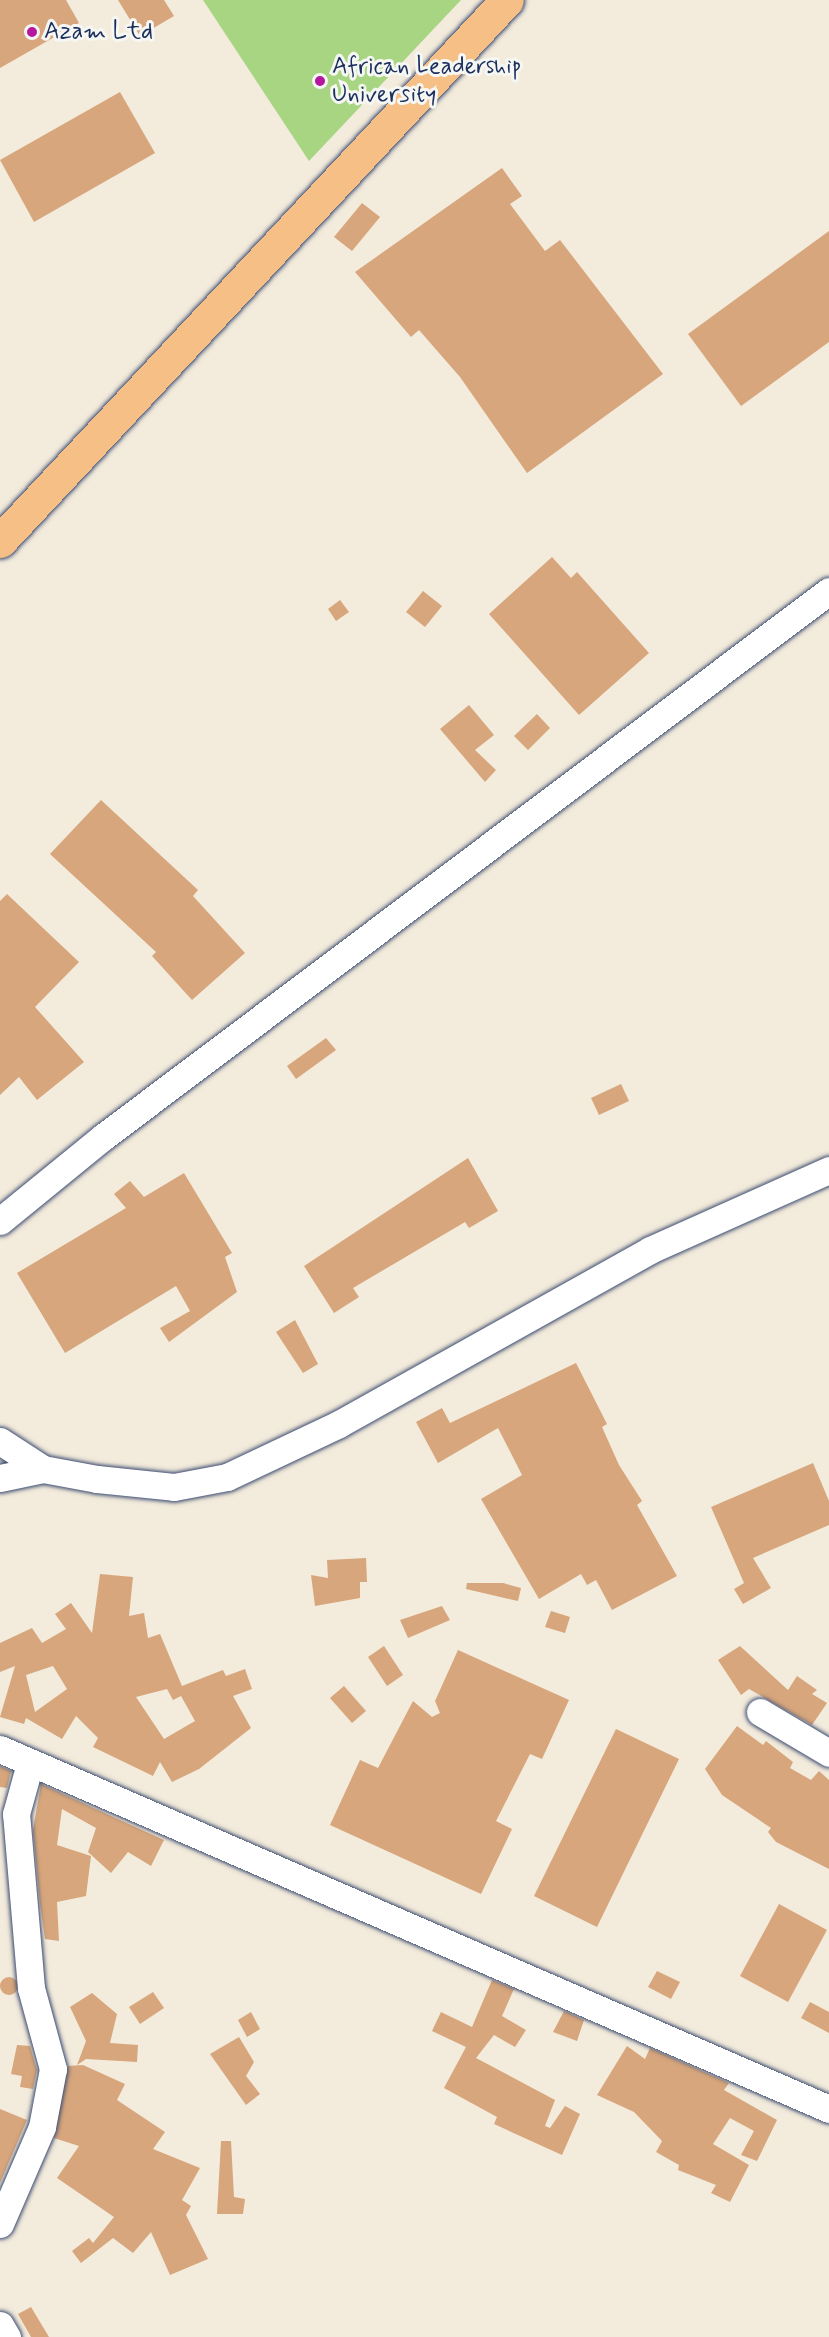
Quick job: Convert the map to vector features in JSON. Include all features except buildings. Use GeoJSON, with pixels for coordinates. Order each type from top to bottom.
{"type":"FeatureCollection","features":[{"type":"Feature","properties":{"kind":"main road"},"geometry":{"type":"LineString","coordinates":[[0,541],[507,0]]}},
{"type":"Feature","properties":{"kind":"street"},"geometry":{"type":"LineString","coordinates":[[0,1221],[113,1129],[829,591]]}},
{"type":"Feature","properties":{"kind":"street"},"geometry":{"type":"LineString","coordinates":[[0,1478],[43,1469],[174,1487],[227,1477],[339,1425],[650,1250],[829,1170]]}},
{"type":"Feature","properties":{"kind":"street"},"geometry":{"type":"LineString","coordinates":[[0,1441],[43,1469]]}},
{"type":"Feature","properties":{"kind":"street"},"geometry":{"type":"LineString","coordinates":[[760,1712],[829,1753]]}},
{"type":"Feature","properties":{"kind":"street"},"geometry":{"type":"LineString","coordinates":[[0,1749],[829,2109]]}},
{"type":"Feature","properties":{"kind":"street"},"geometry":{"type":"LineString","coordinates":[[0,2224],[42,2127],[53,2069],[31,1988],[16,1815],[30,1763]]}},
{"type":"Feature","properties":{"kind":"street"},"geometry":{"type":"LineString","coordinates":[[0,2325],[7,2337]]}},
{"type":"Feature","properties":{"kind":"green space","name":"African Leadership University"},"geometry":{"type":"Polygon","coordinates":[[[203,0],[461,0],[309,161],[203,0]]]}},
{"type":"Feature","properties":{"kind":"place","name":"Azam Ltd"},"geometry":{"type":"Point","coordinates":[32,32]}},
{"type":"Feature","properties":{"kind":"place","name":"African Leadership University"},"geometry":{"type":"Point","coordinates":[320,81]}}]}
